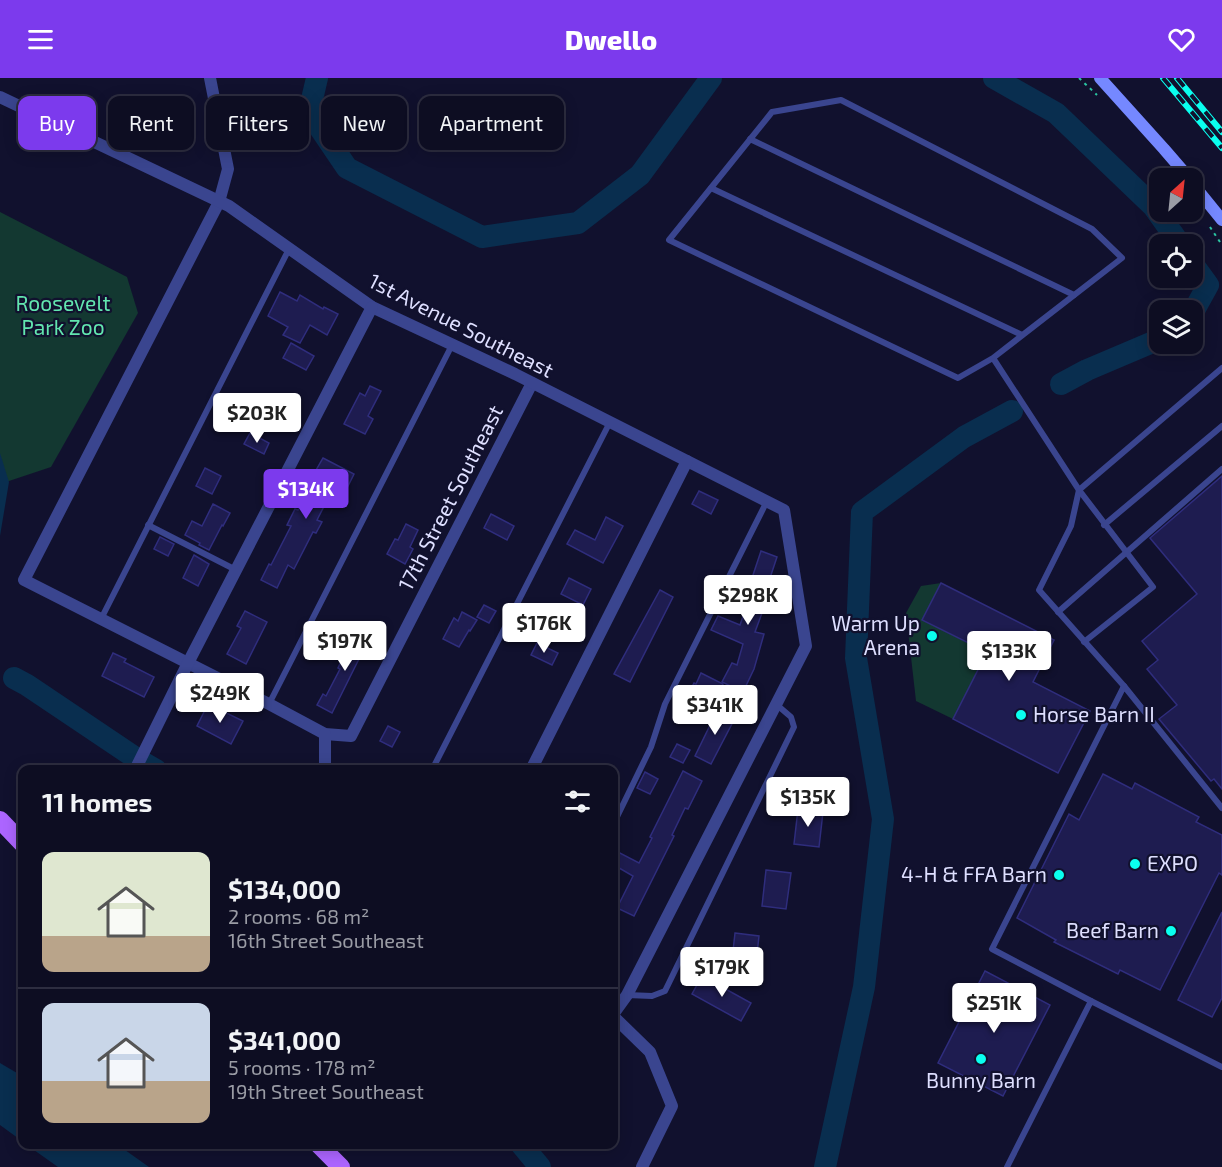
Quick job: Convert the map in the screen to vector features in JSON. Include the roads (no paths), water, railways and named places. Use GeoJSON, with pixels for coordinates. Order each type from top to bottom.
{"type":"FeatureCollection","features":[{"type":"Feature","properties":{"kind":"main road"},"geometry":{"type":"LineString","coordinates":[[0,820],[18,839]]}},
{"type":"Feature","properties":{"kind":"main road"},"geometry":{"type":"LineString","coordinates":[[323,1149],[341,1167]]}},
{"type":"Feature","properties":{"kind":"street"},"geometry":{"type":"LineString","coordinates":[[210,78],[228,169],[219,202],[24,580],[326,734],[325,765]]}},
{"type":"Feature","properties":{"kind":"street"},"geometry":{"type":"LineString","coordinates":[[1100,78],[1180,168]]}},
{"type":"Feature","properties":{"kind":"street","name":"1st Avenue Southeast"},"geometry":{"type":"LineString","coordinates":[[0,97],[229,206],[372,307],[532,383],[784,510],[807,646],[777,705]]}},
{"type":"Feature","properties":{"kind":"street"},"geometry":{"type":"LineString","coordinates":[[1203,197],[1222,220]]}},
{"type":"Feature","properties":{"kind":"street"},"geometry":{"type":"LineString","coordinates":[[138,765],[372,307]]}},
{"type":"Feature","properties":{"kind":"street","name":"17th Street Southeast"},"geometry":{"type":"LineString","coordinates":[[326,734],[351,736],[532,383]]}},
{"type":"Feature","properties":{"kind":"street"},"geometry":{"type":"LineString","coordinates":[[534,765],[687,461]]}},
{"type":"Feature","properties":{"kind":"street"},"geometry":{"type":"LineString","coordinates":[[618,1009],[777,705]]}},
{"type":"Feature","properties":{"kind":"street"},"geometry":{"type":"LineString","coordinates":[[618,1019],[650,1052],[672,1106],[642,1167]]}},
{"type":"Feature","properties":{"kind":"lane"},"geometry":{"type":"LineString","coordinates":[[841,100],[1092,229],[1122,258],[993,358],[958,378],[669,240],[750,139],[771,112],[841,100]]}},
{"type":"Feature","properties":{"kind":"lane"},"geometry":{"type":"LineString","coordinates":[[750,139],[1074,295]]}},
{"type":"Feature","properties":{"kind":"lane"},"geometry":{"type":"LineString","coordinates":[[711,188],[1022,335]]}},
{"type":"Feature","properties":{"kind":"lane"},"geometry":{"type":"LineString","coordinates":[[100,619],[289,249]]}},
{"type":"Feature","properties":{"kind":"lane"},"geometry":{"type":"LineString","coordinates":[[269,704],[452,345]]}},
{"type":"Feature","properties":{"kind":"lane"},"geometry":{"type":"LineString","coordinates":[[993,358],[1078,490],[1153,587],[1084,642]]}},
{"type":"Feature","properties":{"kind":"lane"},"geometry":{"type":"LineString","coordinates":[[1222,368],[1078,490],[1071,526],[1039,590],[1124,686],[1222,808]]}},
{"type":"Feature","properties":{"kind":"lane"},"geometry":{"type":"LineString","coordinates":[[435,765],[610,422]]}},
{"type":"Feature","properties":{"kind":"lane"},"geometry":{"type":"LineString","coordinates":[[1104,525],[1222,426]]}},
{"type":"Feature","properties":{"kind":"lane"},"geometry":{"type":"LineString","coordinates":[[1058,612],[1222,469]]}},
{"type":"Feature","properties":{"kind":"lane"},"geometry":{"type":"LineString","coordinates":[[618,815],[651,747],[664,704],[767,501]]}},
{"type":"Feature","properties":{"kind":"lane"},"geometry":{"type":"LineString","coordinates":[[148,525],[236,570]]}},
{"type":"Feature","properties":{"kind":"lane"},"geometry":{"type":"LineString","coordinates":[[1124,686],[992,949],[1222,1068]]}},
{"type":"Feature","properties":{"kind":"lane"},"geometry":{"type":"LineString","coordinates":[[627,995],[652,996],[665,991],[794,727],[791,717],[777,705]]}},
{"type":"Feature","properties":{"kind":"lane"},"geometry":{"type":"LineString","coordinates":[[1007,1167],[1091,1001]]}},
{"type":"Feature","properties":{"kind":"water"},"geometry":{"type":"Polygon","coordinates":[[[0,453],[9,482],[0,536],[0,453]]]}},
{"type":"Feature","properties":{"kind":"water"},"geometry":{"type":"Polygon","coordinates":[[[0,1063],[18,1074],[18,1138],[0,1125],[0,1063]]]}},
{"type":"Feature","properties":{"kind":"water"},"geometry":{"type":"Polygon","coordinates":[[[33,1149],[124,1149],[149,1167],[58,1167],[33,1149]]]}},
{"type":"Feature","properties":{"kind":"waterway"},"geometry":{"type":"LineString","coordinates":[[317,78],[309,112],[347,168],[482,237],[578,223],[640,175],[711,78]]}},
{"type":"Feature","properties":{"kind":"waterway"},"geometry":{"type":"LineString","coordinates":[[994,78],[1056,113],[1153,206],[1173,234]]}},
{"type":"Feature","properties":{"kind":"waterway"},"geometry":{"type":"LineString","coordinates":[[1200,300],[1208,285],[1203,278]]}},
{"type":"Feature","properties":{"kind":"waterway"},"geometry":{"type":"LineString","coordinates":[[1061,384],[1087,370],[1149,344]]}},
{"type":"Feature","properties":{"kind":"waterway"},"geometry":{"type":"LineString","coordinates":[[825,1167],[864,987],[883,819],[856,658],[862,512],[964,437],[1012,411]]}},
{"type":"Feature","properties":{"kind":"waterway"},"geometry":{"type":"LineString","coordinates":[[14,678],[147,765]]}},
{"type":"Feature","properties":{"kind":"waterway"},"geometry":{"type":"LineString","coordinates":[[525,1149],[540,1167]]}},
{"type":"Feature","properties":{"kind":"railway"},"geometry":{"type":"LineString","coordinates":[[1163,78],[1222,148]]}},
{"type":"Feature","properties":{"kind":"railway"},"geometry":{"type":"LineString","coordinates":[[1177,78],[1222,132]]}},
{"type":"Feature","properties":{"kind":"place","name":"Warm Up Arena"},"geometry":{"type":"Point","coordinates":[932,636]}},
{"type":"Feature","properties":{"kind":"place","name":"Horse Barn II"},"geometry":{"type":"Point","coordinates":[1021,715]}},
{"type":"Feature","properties":{"kind":"place","name":"EXPO"},"geometry":{"type":"Point","coordinates":[1135,864]}},
{"type":"Feature","properties":{"kind":"place","name":"4-H & FFA Barn"},"geometry":{"type":"Point","coordinates":[1059,875]}},
{"type":"Feature","properties":{"kind":"place","name":"Beef Barn"},"geometry":{"type":"Point","coordinates":[1171,931]}},
{"type":"Feature","properties":{"kind":"place","name":"Bunny Barn"},"geometry":{"type":"Point","coordinates":[981,1059]}},
{"type":"Feature","properties":{"kind":"park label","name":"Roosevelt Park Zoo"},"geometry":{"type":"Point","coordinates":[63,316]}}]}
